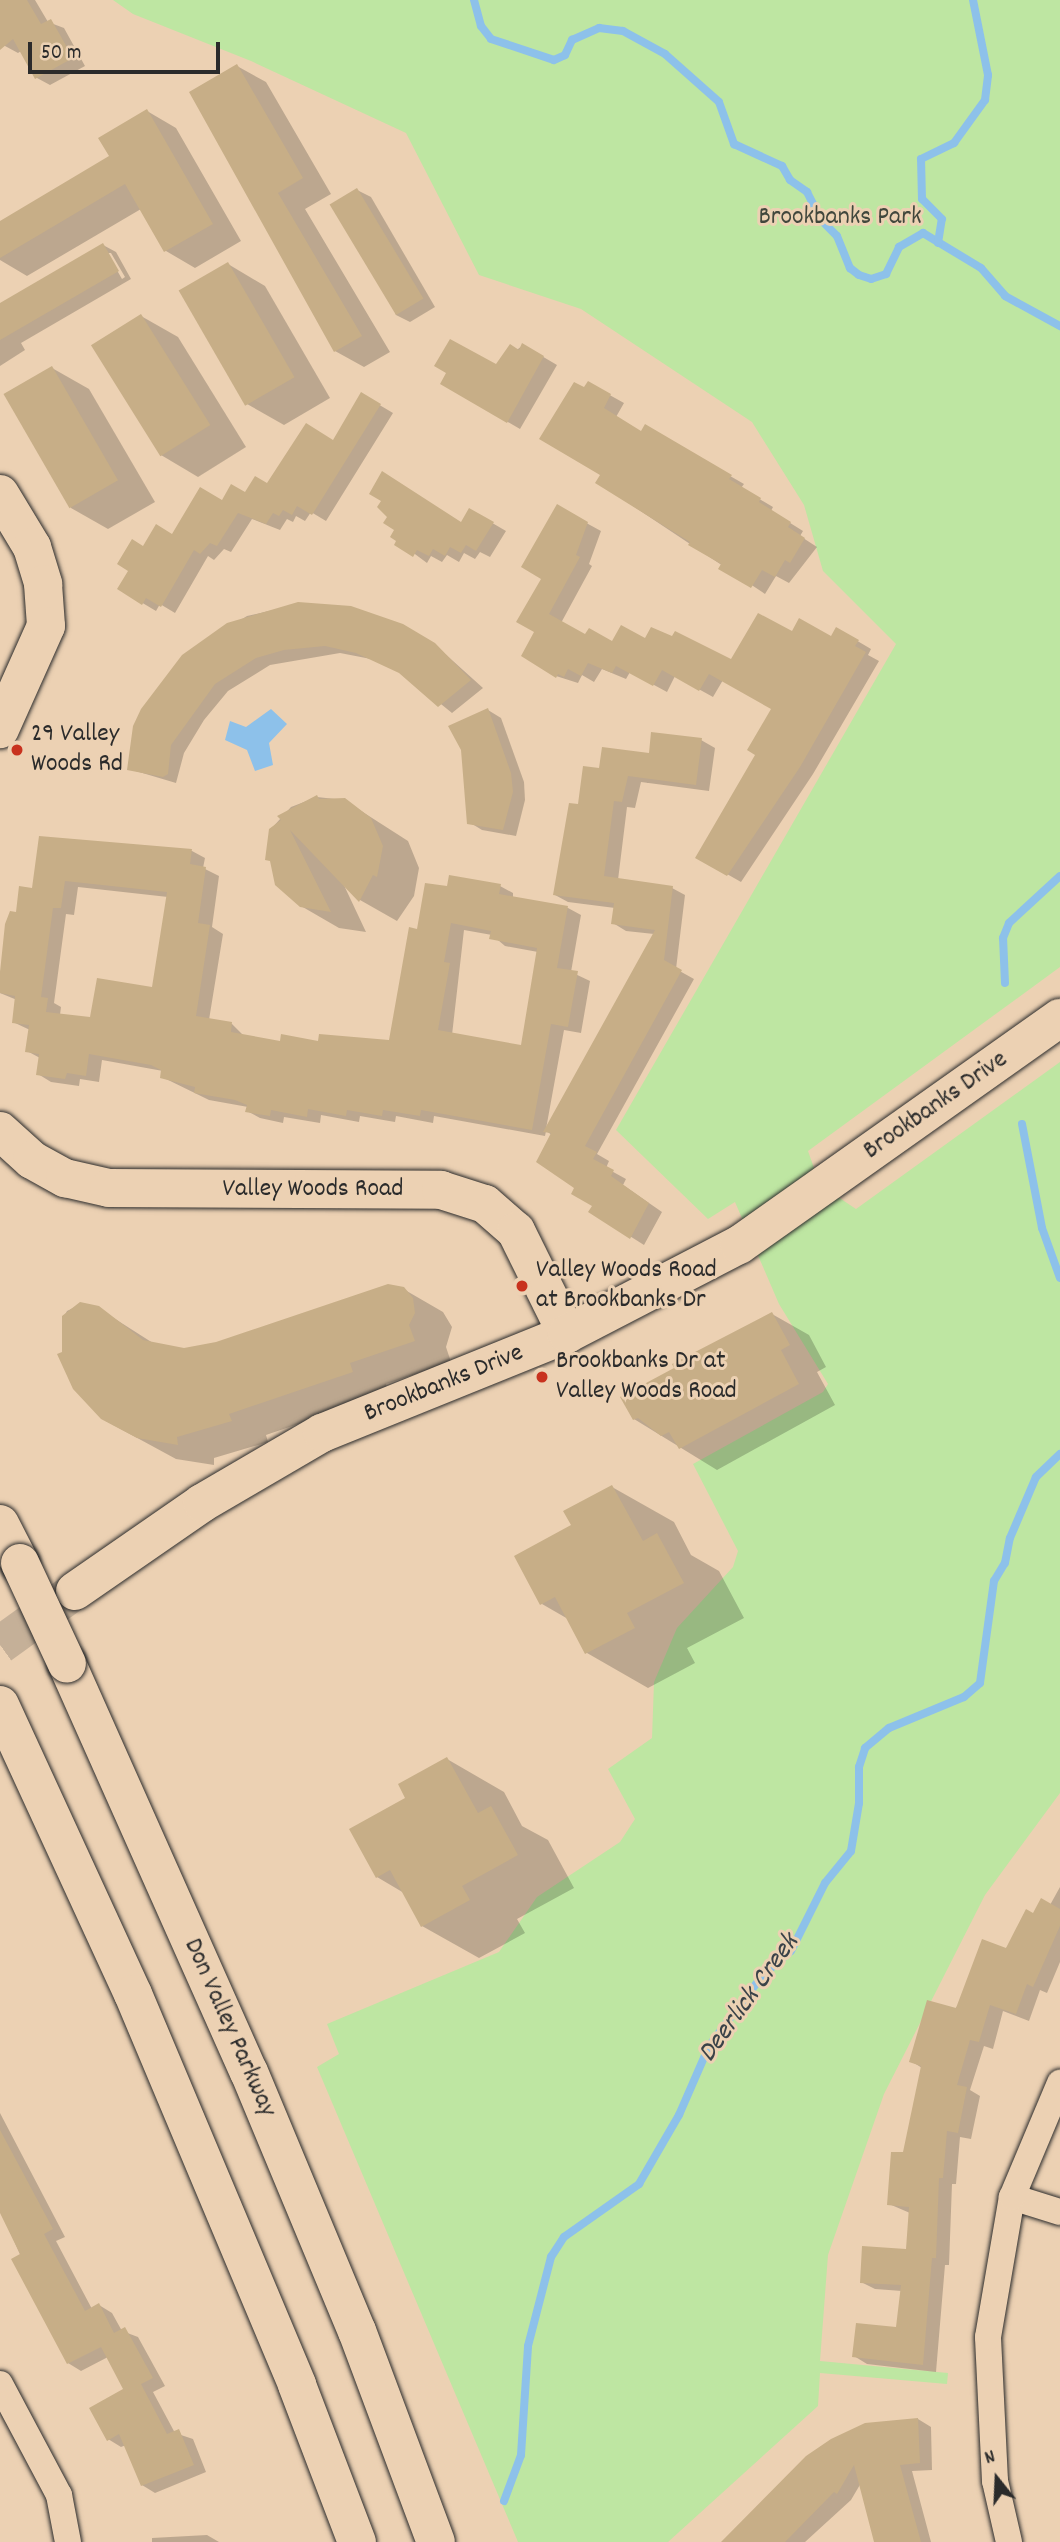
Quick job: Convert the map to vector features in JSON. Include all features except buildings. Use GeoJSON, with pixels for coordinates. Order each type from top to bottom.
{"type":"FeatureCollection","features":[{"type":"Feature","properties":{"kind":"main road"},"geometry":{"type":"LineString","coordinates":[[0,494],[32,547],[43,584],[46,626],[0,729]]}},
{"type":"Feature","properties":{"kind":"main road","name":"Brookbanks Drive"},"geometry":{"type":"LineString","coordinates":[[75,1591],[202,1503],[322,1433],[567,1334],[663,1289],[739,1245],[1060,1018]]}},
{"type":"Feature","properties":{"kind":"main road","name":"Valley Woods Road"},"geometry":{"type":"LineString","coordinates":[[0,1130],[32,1160],[65,1178],[108,1188],[441,1190],[485,1203],[516,1231],[567,1334]]}},
{"type":"Feature","properties":{"kind":"main road","name":"Don Valley Parkway"},"geometry":{"type":"LineString","coordinates":[[0,1524],[67,1664],[254,2084],[358,2331],[436,2542]]}},
{"type":"Feature","properties":{"kind":"main road"},"geometry":{"type":"LineString","coordinates":[[0,1705],[133,1994],[297,2385],[357,2542]]}},
{"type":"Feature","properties":{"kind":"street"},"geometry":{"type":"LineString","coordinates":[[1009,2542],[995,2482],[988,2337],[1012,2197],[1060,2083]]}},
{"type":"Feature","properties":{"kind":"street"},"geometry":{"type":"LineString","coordinates":[[1012,2197],[1060,2211]]}},
{"type":"Feature","properties":{"kind":"street"},"geometry":{"type":"LineString","coordinates":[[0,2384],[59,2495],[68,2542]]}},
{"type":"Feature","properties":{"kind":"green space","name":"Brookbanks Park"},"geometry":{"type":"Polygon","coordinates":[[[113,0],[1060,0],[1060,967],[808,1151],[820,1185],[856,1209],[1060,1062],[1060,1793],[985,1895],[884,2094],[828,2255],[820,2361],[948,2373],[947,2384],[820,2373],[818,2406],[668,2542],[518,2542],[317,2067],[339,2054],[327,2024],[499,1952],[537,1897],[620,1842],[635,1819],[608,1769],[652,1738],[654,1682],[677,1628],[733,1567],[738,1551],[693,1464],[823,1392],[828,1384],[779,1304],[735,1202],[708,1219],[616,1130],[896,644],[823,571],[804,505],[752,422],[581,309],[479,275],[406,133],[251,61],[133,14],[113,0]]]}},
{"type":"Feature","properties":{"kind":"water"},"geometry":{"type":"Polygon","coordinates":[[[271,709],[287,724],[269,743],[273,765],[255,771],[247,750],[225,740],[230,721],[246,727],[271,709]]]}},
{"type":"Feature","properties":{"kind":"waterway","name":"Deerlick Creek"},"geometry":{"type":"LineString","coordinates":[[474,0],[481,26],[491,39],[554,60],[565,55],[572,40],[599,28],[623,31],[665,54],[719,102],[734,144],[782,166],[790,180],[807,192],[822,221],[837,236],[850,268],[859,275],[871,279],[886,274],[899,247],[923,233],[981,268],[1005,296],[1060,326]]}},
{"type":"Feature","properties":{"kind":"waterway"},"geometry":{"type":"LineString","coordinates":[[938,243],[942,219],[922,199],[921,159],[954,143],[985,100],[988,75],[973,0]]}},
{"type":"Feature","properties":{"kind":"waterway","name":"Deerlick Creek"},"geometry":{"type":"LineString","coordinates":[[1005,983],[1003,938],[1009,923],[1060,876]]}},
{"type":"Feature","properties":{"kind":"waterway","name":"Deerlick Creek"},"geometry":{"type":"LineString","coordinates":[[1022,1124],[1042,1228],[1060,1278]]}},
{"type":"Feature","properties":{"kind":"waterway","name":"Deerlick Creek"},"geometry":{"type":"LineString","coordinates":[[504,2501],[521,2455],[528,2346],[551,2257],[564,2237],[639,2184],[679,2115],[709,2046],[762,1976],[791,1951],[825,1883],[851,1851],[859,1803],[859,1767],[865,1748],[889,1728],[964,1697],[980,1683],[994,1581],[1005,1563],[1010,1538],[1036,1477],[1060,1454]]}},
{"type":"Feature","properties":{"kind":"tunnel"},"geometry":{"type":"LineString","coordinates":[[0,1645],[75,1591]]}},
{"type":"Feature","properties":{"kind":"place","name":"29 Valley Woods Rd"},"geometry":{"type":"Point","coordinates":[17,750]}},
{"type":"Feature","properties":{"kind":"place","name":"Valley Woods Road at Brookbanks Dr"},"geometry":{"type":"Point","coordinates":[522,1286]}},
{"type":"Feature","properties":{"kind":"place","name":"Brookbanks Dr at Valley Woods Road"},"geometry":{"type":"Point","coordinates":[542,1377]}}]}
